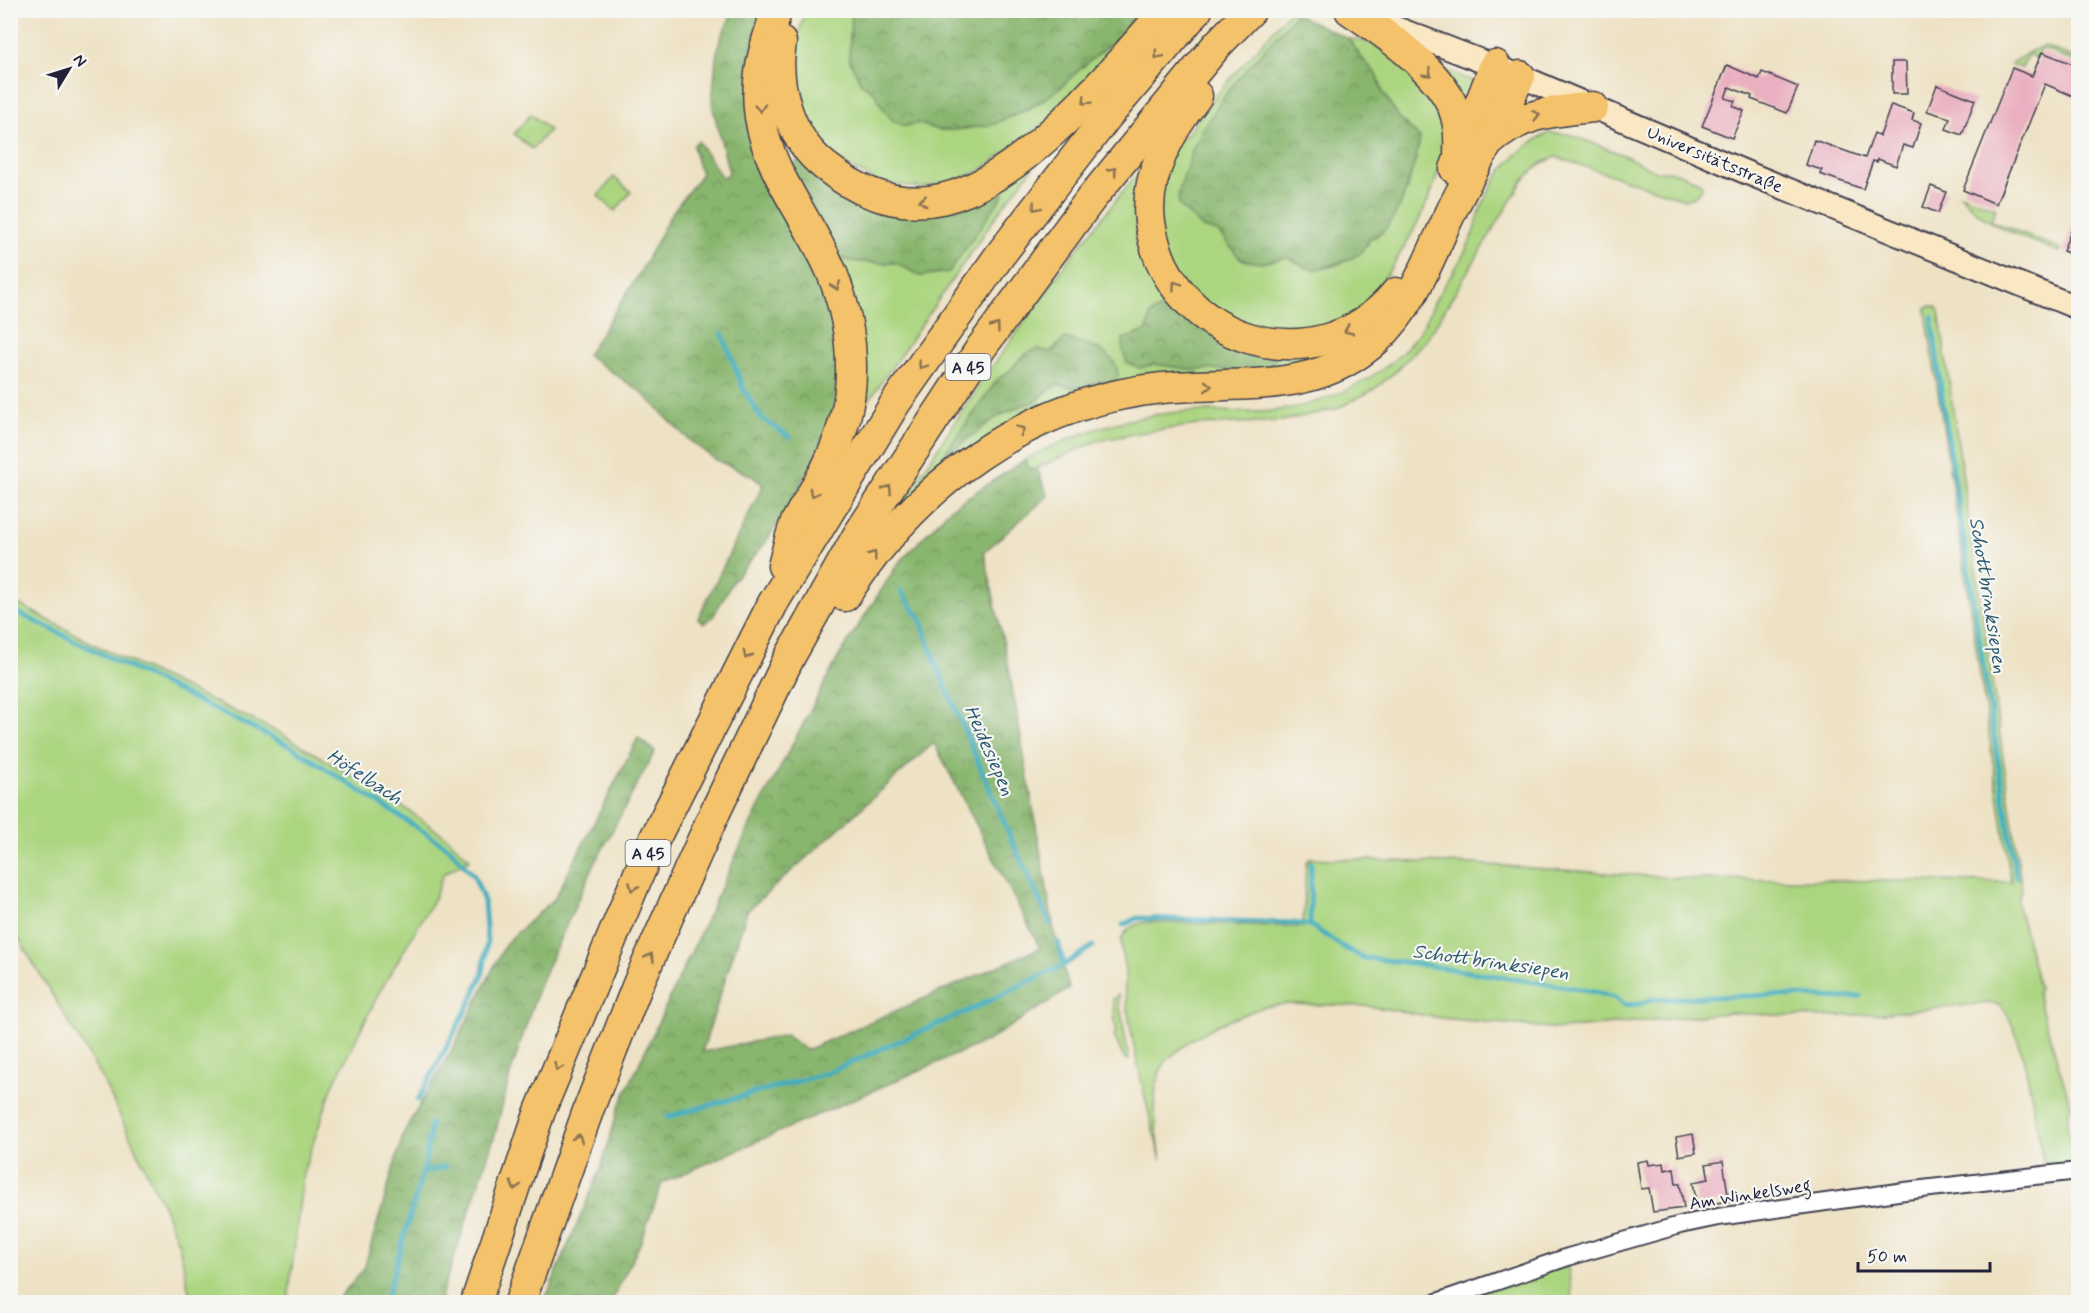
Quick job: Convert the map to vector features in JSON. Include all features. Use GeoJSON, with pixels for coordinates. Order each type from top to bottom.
{"type":"FeatureCollection","features":[{"type":"Feature","properties":{"kind":"highway"},"geometry":{"type":"LineString","coordinates":[[773,603],[795,524],[825,471],[842,430],[850,388],[851,367],[848,323],[841,298],[831,272],[775,166],[760,117],[758,93],[761,69],[765,46],[777,10]]}},
{"type":"Feature","properties":{"kind":"highway"},"geometry":{"type":"LineString","coordinates":[[790,10],[781,38],[779,75],[790,116],[801,137],[821,163],[841,179],[891,199],[915,201],[937,200],[976,189],[1019,160],[1085,103],[1166,10]]}},
{"type":"Feature","properties":{"kind":"highway","name":"A 45"},"geometry":{"type":"LineString","coordinates":[[476,1302],[540,1111],[647,854],[773,603],[896,402],[999,255],[1108,115],[1197,10]]}},
{"type":"Feature","properties":{"kind":"highway","name":"A 45"},"geometry":{"type":"LineString","coordinates":[[519,1302],[589,1108],[638,984],[739,761],[788,660],[858,536],[975,357],[1090,200],[1210,54],[1251,10]]}},
{"type":"Feature","properties":{"kind":"highway"},"geometry":{"type":"LineString","coordinates":[[1270,10],[1211,78],[1181,117],[1154,177],[1150,221],[1161,261],[1172,280],[1199,312],[1235,334],[1276,345],[1313,343],[1350,330],[1365,321],[1392,298],[1409,273],[1441,208],[1459,160],[1508,70]]}},
{"type":"Feature","properties":{"kind":"highway"},"geometry":{"type":"LineString","coordinates":[[1351,10],[1389,35],[1436,81],[1446,94],[1458,124],[1459,160]]}},
{"type":"Feature","properties":{"kind":"highway"},"geometry":{"type":"LineString","coordinates":[[739,761],[765,739],[834,612],[865,566],[900,523],[942,482],[991,447],[1042,420],[1106,397],[1164,387],[1280,383],[1327,371],[1347,362],[1378,338],[1404,306],[1422,276],[1458,196],[1487,144],[1508,70]]}},
{"type":"Feature","properties":{"kind":"highway"},"geometry":{"type":"LineString","coordinates":[[1487,144],[1525,118],[1541,113],[1593,107]]}},
{"type":"Feature","properties":{"kind":"main road","name":"Universitätsstraße"},"geometry":{"type":"LineString","coordinates":[[1351,10],[1508,70],[1750,174],[2079,308]]}},
{"type":"Feature","properties":{"kind":"street","name":"Am Winkelsweg"},"geometry":{"type":"LineString","coordinates":[[1437,1302],[1568,1257],[1718,1216],[1895,1192],[2079,1171]]}},
{"type":"Feature","properties":{"kind":"green space"},"geometry":{"type":"Polygon","coordinates":[[[854,10],[1137,11],[1123,33],[1059,89],[1037,104],[992,125],[938,130],[918,123],[905,126],[893,121],[875,93],[861,83],[849,59],[851,21],[854,10]]]}},
{"type":"Feature","properties":{"kind":"green space"},"geometry":{"type":"Polygon","coordinates":[[[733,11],[763,11],[750,55],[814,262],[831,305],[839,370],[832,415],[815,459],[763,546],[734,579],[713,617],[704,623],[698,618],[763,485],[752,476],[716,460],[689,440],[641,392],[587,355],[639,274],[671,214],[701,175],[693,146],[698,141],[722,178],[729,173],[712,104],[716,57],[720,40],[733,11]]]}},
{"type":"Feature","properties":{"kind":"green space"},"geometry":{"type":"Polygon","coordinates":[[[805,11],[854,11],[851,21],[849,59],[861,83],[875,93],[882,107],[905,126],[918,123],[938,130],[952,130],[966,129],[1014,116],[1037,104],[1059,89],[1123,33],[1137,11],[1147,11],[1107,58],[1040,127],[979,171],[952,182],[922,188],[878,182],[839,161],[818,138],[801,110],[791,62],[805,11]]]}},
{"type":"Feature","properties":{"kind":"green space"},"geometry":{"type":"Polygon","coordinates":[[[1290,11],[1296,14],[1230,88],[1193,148],[1179,205],[1203,228],[1218,231],[1240,258],[1247,261],[1288,257],[1307,268],[1317,269],[1346,261],[1367,246],[1369,240],[1380,234],[1389,223],[1407,188],[1420,138],[1399,118],[1383,93],[1377,75],[1359,55],[1349,39],[1365,41],[1379,47],[1421,79],[1431,90],[1441,107],[1444,129],[1442,153],[1427,204],[1402,251],[1375,291],[1391,312],[1308,369],[1143,383],[896,512],[982,381],[1064,266],[1153,153],[1185,137],[1212,100],[1290,11]],[[1162,307],[1151,314],[1147,331],[1123,339],[1140,368],[1154,364],[1195,370],[1239,371],[1254,368],[1173,307],[1162,307]],[[1057,345],[1045,354],[1018,364],[998,379],[943,456],[997,417],[1022,405],[1036,402],[1057,385],[1084,389],[1098,382],[1105,384],[1057,345]]]}},
{"type":"Feature","properties":{"kind":"green space"},"geometry":{"type":"Polygon","coordinates":[[[1296,14],[1349,39],[1359,55],[1377,75],[1383,93],[1399,118],[1420,138],[1416,158],[1400,206],[1386,229],[1369,240],[1361,253],[1346,261],[1317,269],[1307,268],[1288,257],[1261,263],[1240,258],[1218,232],[1203,228],[1179,205],[1178,194],[1193,148],[1208,121],[1230,88],[1296,14]]]}},
{"type":"Feature","properties":{"kind":"green space"},"geometry":{"type":"Polygon","coordinates":[[[2044,46],[2078,59],[2078,63],[2041,48],[2037,58],[2028,54],[2022,68],[2011,64],[2029,52],[2044,46]]]}},
{"type":"Feature","properties":{"kind":"green space"},"geometry":{"type":"Polygon","coordinates":[[[1436,66],[1479,84],[1467,117],[1436,66]]]}},
{"type":"Feature","properties":{"kind":"green space"},"geometry":{"type":"Polygon","coordinates":[[[531,114],[549,130],[532,149],[514,134],[531,114]]]}},
{"type":"Feature","properties":{"kind":"green space"},"geometry":{"type":"Polygon","coordinates":[[[1549,133],[1568,134],[1624,155],[1656,172],[1668,171],[1679,174],[1701,183],[1702,188],[1693,198],[1685,199],[1556,157],[1540,164],[1522,182],[1427,339],[1394,373],[1373,390],[1336,409],[1282,421],[1197,425],[1097,441],[1033,470],[1028,468],[1025,460],[1061,442],[1099,428],[1159,414],[1206,411],[1252,412],[1302,406],[1351,388],[1380,371],[1406,349],[1421,329],[1435,300],[1464,254],[1481,208],[1500,174],[1516,155],[1549,133]]]}},
{"type":"Feature","properties":{"kind":"green space"},"geometry":{"type":"Polygon","coordinates":[[[1052,143],[1001,209],[850,428],[832,258],[897,263],[920,276],[1000,182],[1052,143]]]}},
{"type":"Feature","properties":{"kind":"green space"},"geometry":{"type":"Polygon","coordinates":[[[805,154],[861,197],[1000,182],[1004,194],[949,272],[920,276],[897,263],[832,258],[785,173],[805,154]]]}},
{"type":"Feature","properties":{"kind":"green space"},"geometry":{"type":"Polygon","coordinates":[[[614,177],[631,192],[615,211],[598,196],[614,177]]]}},
{"type":"Feature","properties":{"kind":"green space"},"geometry":{"type":"Polygon","coordinates":[[[1960,194],[1996,208],[1991,221],[2061,249],[2059,252],[1992,223],[1960,194]]]}},
{"type":"Feature","properties":{"kind":"green space"},"geometry":{"type":"Polygon","coordinates":[[[1185,297],[1272,352],[1275,359],[1272,366],[1239,371],[1195,370],[1154,364],[1140,368],[1127,363],[1123,351],[1123,339],[1147,331],[1151,314],[1162,307],[1173,307],[1185,297]]]}},
{"type":"Feature","properties":{"kind":"green space"},"geometry":{"type":"Polygon","coordinates":[[[1926,307],[1936,307],[1939,311],[2022,890],[2017,902],[2039,988],[2037,994],[2071,1106],[2067,1117],[2068,1134],[2076,1140],[2077,1145],[2070,1166],[2052,1168],[2044,1164],[2017,1036],[2000,1005],[1989,1003],[1819,1017],[1728,1013],[1562,1029],[1441,1018],[1367,1006],[1286,1004],[1263,1007],[1217,1025],[1191,1040],[1167,1060],[1160,1071],[1154,1109],[1161,1160],[1132,1035],[1125,993],[1122,938],[1130,928],[1148,922],[1303,927],[1306,863],[1311,858],[1475,864],[1695,879],[2011,882],[1926,312],[1926,307]]]}},
{"type":"Feature","properties":{"kind":"green space"},"geometry":{"type":"Polygon","coordinates":[[[1065,338],[1090,345],[1106,354],[1116,367],[1118,376],[1111,383],[1098,382],[1084,389],[1057,385],[1036,402],[1022,405],[997,417],[941,459],[998,379],[1026,354],[1039,349],[1051,351],[1065,338]]]}},
{"type":"Feature","properties":{"kind":"green space"},"geometry":{"type":"Polygon","coordinates":[[[1025,460],[1028,468],[1033,470],[1037,468],[1048,496],[984,552],[1009,669],[1055,936],[1069,989],[989,1040],[662,1183],[640,1244],[611,1302],[544,1302],[601,1168],[619,1107],[753,819],[839,656],[898,564],[951,508],[1025,460]],[[934,743],[747,911],[702,1052],[786,1035],[806,1050],[1040,948],[934,743]]]}},
{"type":"Feature","properties":{"kind":"green space"},"geometry":{"type":"Polygon","coordinates":[[[11,600],[97,646],[280,733],[392,799],[449,839],[470,859],[443,874],[435,897],[380,991],[333,1085],[303,1173],[288,1302],[190,1302],[179,1245],[164,1208],[100,1074],[11,926],[11,600]]]}},
{"type":"Feature","properties":{"kind":"green space"},"geometry":{"type":"Polygon","coordinates":[[[638,738],[655,751],[594,865],[540,983],[511,1072],[494,1138],[439,1302],[335,1302],[364,1269],[404,1132],[453,1048],[506,943],[555,898],[638,738]]]}},
{"type":"Feature","properties":{"kind":"green space"},"geometry":{"type":"Polygon","coordinates":[[[1118,995],[1128,1060],[1124,1058],[1114,1036],[1116,1030],[1113,999],[1118,995]]]}},
{"type":"Feature","properties":{"kind":"green space"},"geometry":{"type":"Polygon","coordinates":[[[1567,1261],[1573,1302],[1448,1302],[1567,1261]]]}},
{"type":"Feature","properties":{"kind":"building"},"geometry":{"type":"Polygon","coordinates":[[[2042,52],[2078,66],[2078,98],[2045,84],[1996,204],[1963,190],[2012,68],[2032,76],[2042,52]]]}},
{"type":"Feature","properties":{"kind":"building"},"geometry":{"type":"Polygon","coordinates":[[[1892,62],[1906,62],[1907,94],[1892,94],[1892,62]]]}},
{"type":"Feature","properties":{"kind":"building"},"geometry":{"type":"Polygon","coordinates":[[[1727,65],[1759,79],[1762,72],[1798,87],[1787,113],[1751,99],[1752,96],[1729,87],[1725,98],[1735,101],[1733,106],[1744,111],[1732,138],[1702,126],[1727,65]]]}},
{"type":"Feature","properties":{"kind":"building"},"geometry":{"type":"Polygon","coordinates":[[[1937,85],[1975,100],[1962,135],[1946,129],[1950,118],[1927,111],[1937,85]]]}},
{"type":"Feature","properties":{"kind":"building"},"geometry":{"type":"Polygon","coordinates":[[[1891,105],[1914,113],[1912,120],[1921,123],[1913,148],[1903,145],[1896,166],[1878,159],[1877,162],[1873,161],[1863,189],[1820,174],[1822,170],[1806,165],[1814,140],[1865,158],[1874,133],[1880,136],[1891,105]]]}},
{"type":"Feature","properties":{"kind":"building"},"geometry":{"type":"Polygon","coordinates":[[[1931,186],[1946,192],[1938,213],[1923,207],[1931,186]]]}},
{"type":"Feature","properties":{"kind":"building"},"geometry":{"type":"Polygon","coordinates":[[[2078,213],[2078,257],[2063,251],[2078,213]]]}},
{"type":"Feature","properties":{"kind":"building"},"geometry":{"type":"Polygon","coordinates":[[[1693,1134],[1696,1153],[1679,1156],[1676,1137],[1693,1134]]]}},
{"type":"Feature","properties":{"kind":"building"},"geometry":{"type":"Polygon","coordinates":[[[1648,1160],[1649,1165],[1664,1163],[1665,1170],[1674,1168],[1676,1184],[1680,1184],[1684,1208],[1653,1212],[1649,1188],[1641,1189],[1637,1162],[1648,1160]]]}},
{"type":"Feature","properties":{"kind":"building"},"geometry":{"type":"Polygon","coordinates":[[[1723,1161],[1729,1201],[1697,1206],[1693,1182],[1709,1179],[1706,1164],[1723,1161]]]}},
{"type":"Feature","properties":{"kind":"waterway","name":"Schottbrinksiepen"},"geometry":{"type":"LineString","coordinates":[[1932,317],[1943,405],[2016,877]]}},
{"type":"Feature","properties":{"kind":"waterway","name":"Heidesiepen"},"geometry":{"type":"LineString","coordinates":[[722,333],[743,388],[761,418],[790,437]]}},
{"type":"Feature","properties":{"kind":"waterway","name":"Heidesiepen"},"geometry":{"type":"LineString","coordinates":[[901,591],[921,620],[955,708],[1050,923]]}},
{"type":"Feature","properties":{"kind":"waterway","name":"Höfelbach"},"geometry":{"type":"LineString","coordinates":[[10,609],[292,747],[449,848],[474,876],[484,901],[487,942],[483,973],[470,1003],[418,1100]]}},
{"type":"Feature","properties":{"kind":"waterway"},"geometry":{"type":"LineString","coordinates":[[1310,925],[1311,863]]}},
{"type":"Feature","properties":{"kind":"waterway","name":"Schottbrinksiepen"},"geometry":{"type":"LineString","coordinates":[[1123,925],[1137,918],[1310,925],[1364,958],[1412,963],[1580,989],[1608,995],[1625,1005],[1640,1004],[1652,999],[1772,995],[1847,998],[1860,996]]}},
{"type":"Feature","properties":{"kind":"waterway","name":"Heidesiepen"},"geometry":{"type":"LineString","coordinates":[[1058,942],[1064,965]]}},
{"type":"Feature","properties":{"kind":"waterway"},"geometry":{"type":"LineString","coordinates":[[667,1117],[827,1073],[974,1008],[1064,965],[1093,946]]}},
{"type":"Feature","properties":{"kind":"waterway","name":"Höfelbach"},"geometry":{"type":"LineString","coordinates":[[385,1302],[425,1165],[431,1124]]}},
{"type":"Feature","properties":{"kind":"waterway"},"geometry":{"type":"LineString","coordinates":[[423,1172],[446,1167]]}}]}
